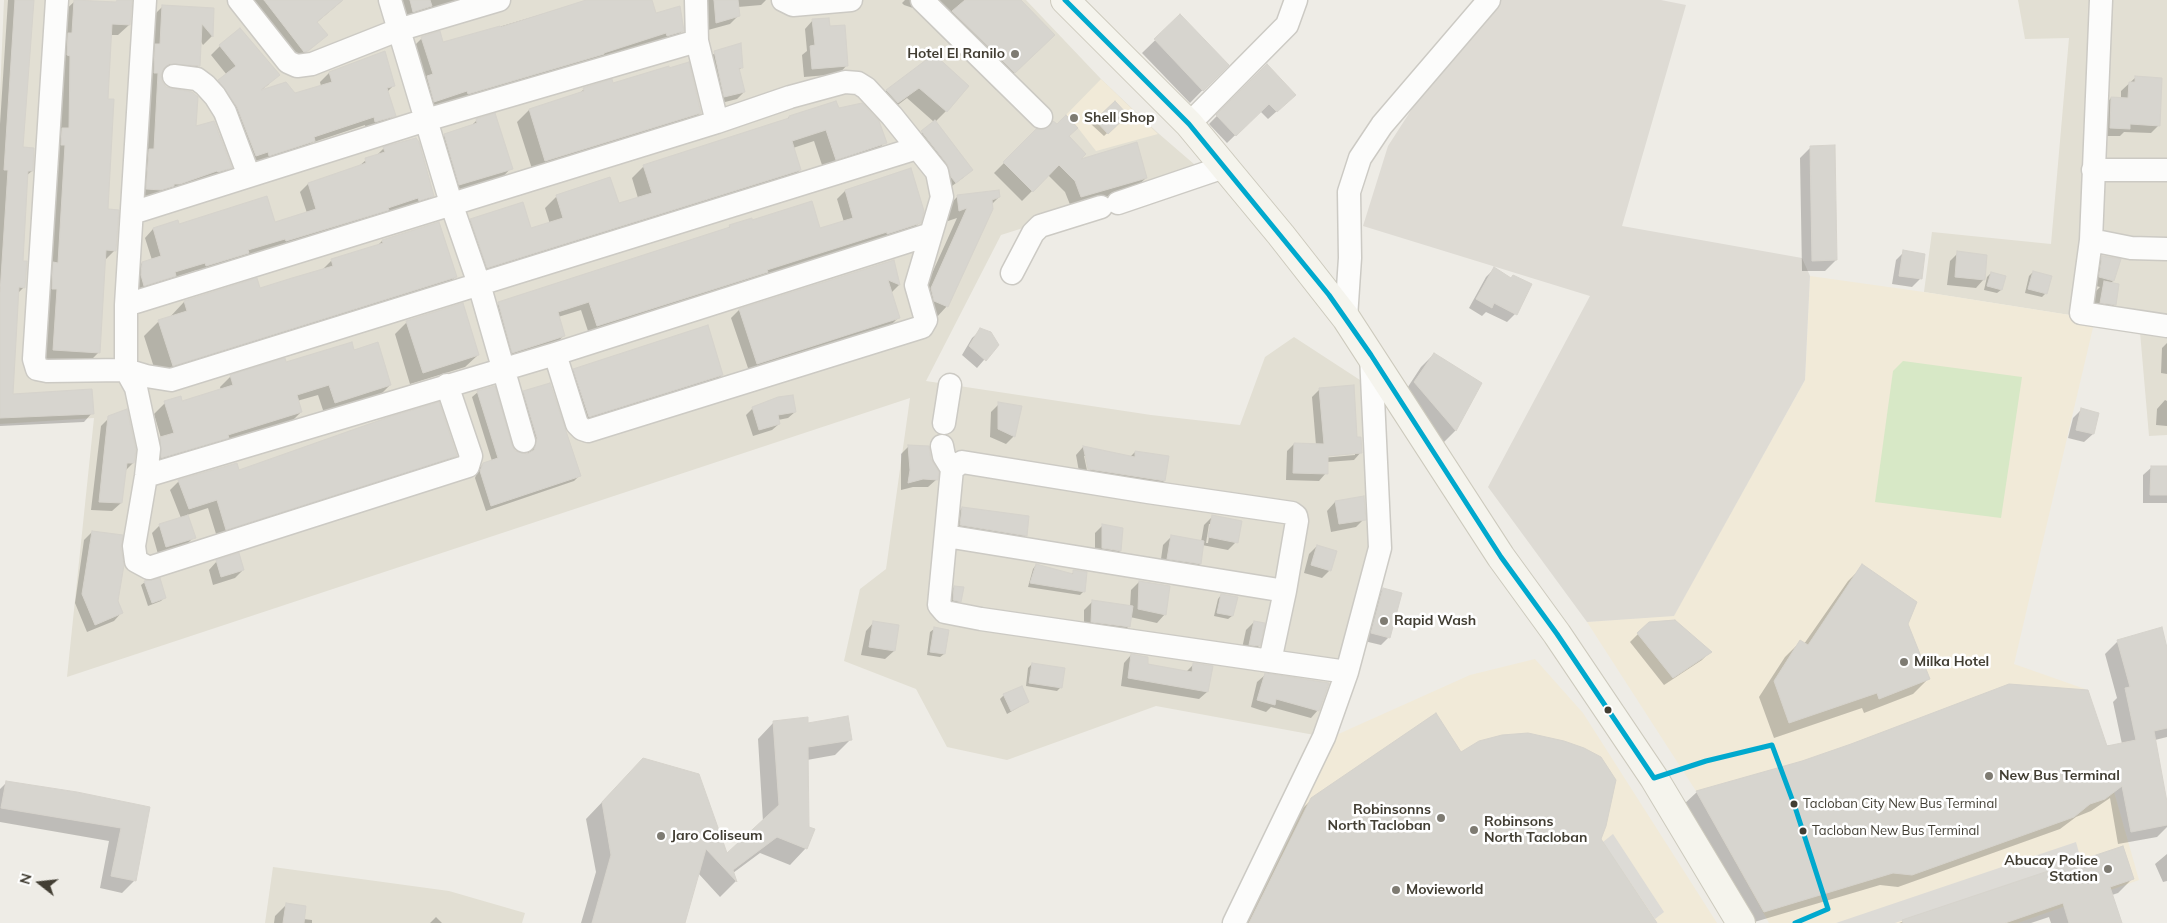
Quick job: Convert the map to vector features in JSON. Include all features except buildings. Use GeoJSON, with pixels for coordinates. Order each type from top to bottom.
{"type":"FeatureCollection","features":[{"type":"Feature","properties":{"kind":"main road"},"geometry":{"type":"LineString","coordinates":[[1065,0],[1189,124],[1346,318],[1501,557],[1557,634],[1654,778],[1741,923]]}},
{"type":"Feature","properties":{"kind":"street"},"geometry":{"type":"LineString","coordinates":[[57,0],[34,360],[38,369],[48,371],[126,370],[146,376],[171,380],[917,148]]}},
{"type":"Feature","properties":{"kind":"street"},"geometry":{"type":"LineString","coordinates":[[145,0],[126,305],[126,370],[136,388],[149,449],[134,546],[136,561],[149,568],[468,466],[471,456],[447,385]]}},
{"type":"Feature","properties":{"kind":"street"},"geometry":{"type":"LineString","coordinates":[[239,0],[288,62],[297,66],[312,64],[398,30],[490,1]]}},
{"type":"Feature","properties":{"kind":"street"},"geometry":{"type":"LineString","coordinates":[[390,0],[451,203],[479,284],[524,441]]}},
{"type":"Feature","properties":{"kind":"street"},"geometry":{"type":"LineString","coordinates":[[696,0],[697,41],[716,122]]}},
{"type":"Feature","properties":{"kind":"street"},"geometry":{"type":"LineString","coordinates":[[783,0],[793,5],[851,0]]}},
{"type":"Feature","properties":{"kind":"street"},"geometry":{"type":"LineString","coordinates":[[922,0],[1041,117]]}},
{"type":"Feature","properties":{"kind":"street"},"geometry":{"type":"LineString","coordinates":[[1189,124],[1282,30],[1286,25],[1296,0]]}},
{"type":"Feature","properties":{"kind":"street"},"geometry":{"type":"LineString","coordinates":[[1346,318],[1350,258],[1349,192],[1360,158],[1382,125],[1489,0]]}},
{"type":"Feature","properties":{"kind":"street"},"geometry":{"type":"LineString","coordinates":[[2101,0],[2090,240],[2081,313],[2167,326]]}},
{"type":"Feature","properties":{"kind":"street"},"geometry":{"type":"LineString","coordinates":[[132,213],[426,120],[697,41]]}},
{"type":"Feature","properties":{"kind":"street"},"geometry":{"type":"LineString","coordinates":[[174,76],[197,79],[215,96],[225,112],[249,176]]}},
{"type":"Feature","properties":{"kind":"street"},"geometry":{"type":"LineString","coordinates":[[126,305],[716,122],[790,96],[845,82],[858,83],[866,88],[892,116],[937,172],[942,198],[916,286],[926,320],[922,327],[588,431],[582,429],[577,424],[555,354]]}},
{"type":"Feature","properties":{"kind":"street"},"geometry":{"type":"LineString","coordinates":[[1012,273],[1033,233],[1040,226],[1224,167]]}},
{"type":"Feature","properties":{"kind":"street"},"geometry":{"type":"LineString","coordinates":[[2093,170],[2167,170]]}},
{"type":"Feature","properties":{"kind":"street"},"geometry":{"type":"LineString","coordinates":[[146,476],[502,368],[555,354],[932,234]]}},
{"type":"Feature","properties":{"kind":"street"},"geometry":{"type":"LineString","coordinates":[[2090,240],[2131,248],[2167,249]]}},
{"type":"Feature","properties":{"kind":"street"},"geometry":{"type":"LineString","coordinates":[[1234,923],[1324,737],[1347,672],[1380,548],[1371,355]]}},
{"type":"Feature","properties":{"kind":"street"},"geometry":{"type":"LineString","coordinates":[[944,423],[950,385]]}},
{"type":"Feature","properties":{"kind":"street"},"geometry":{"type":"LineString","coordinates":[[942,446],[944,456],[952,469],[939,605],[945,612],[1347,672]]}},
{"type":"Feature","properties":{"kind":"street"},"geometry":{"type":"LineString","coordinates":[[952,469],[962,462],[1292,513],[1296,516],[1297,521],[1270,661]]}},
{"type":"Feature","properties":{"kind":"street"},"geometry":{"type":"LineString","coordinates":[[946,536],[1285,591]]}},
{"type":"Feature","properties":{"kind":"shaded area"},"geometry":{"type":"Polygon","coordinates":[[[4,0],[1026,0],[1101,79],[1158,133],[1202,171],[1001,235],[926,381],[1151,415],[1240,425],[1265,357],[1294,337],[1360,380],[1373,523],[1373,556],[1320,736],[1156,706],[1007,760],[947,747],[916,689],[844,661],[860,589],[886,569],[910,398],[67,677],[94,418],[0,424],[0,93],[4,0]]]}},
{"type":"Feature","properties":{"kind":"shaded area"},"geometry":{"type":"Polygon","coordinates":[[[1500,0],[1661,0],[1686,5],[1622,226],[1802,258],[1810,276],[1805,380],[1674,616],[1587,622],[1488,487],[1590,296],[1363,226],[1388,146],[1428,84],[1500,0]]]}},
{"type":"Feature","properties":{"kind":"shaded area"},"geometry":{"type":"Polygon","coordinates":[[[2018,0],[2167,0],[2167,435],[2149,436],[2140,332],[2095,319],[1924,292],[1932,232],[2051,244],[2069,38],[2025,39],[2018,0]]]}},
{"type":"Feature","properties":{"kind":"shaded area"},"geometry":{"type":"Polygon","coordinates":[[[1101,79],[1158,134],[1096,151],[1078,128],[1071,134],[1060,121],[1101,79]]]}},
{"type":"Feature","properties":{"kind":"shaded area"},"geometry":{"type":"Polygon","coordinates":[[[1810,276],[2095,319],[2014,664],[2085,689],[2139,880],[2018,923],[1769,923],[1696,791],[1587,622],[1674,615],[1805,380],[1810,276]]]}},
{"type":"Feature","properties":{"kind":"shaded area","name":"Robinsons North Tacloban"},"geometry":{"type":"Polygon","coordinates":[[[1535,659],[1583,713],[1717,923],[1246,923],[1334,736],[1470,675],[1535,659]]]}},
{"type":"Feature","properties":{"kind":"shaded area"},"geometry":{"type":"Polygon","coordinates":[[[1613,834],[1664,912],[1655,919],[1603,842],[1613,834]]]}},
{"type":"Feature","properties":{"kind":"shaded area"},"geometry":{"type":"Polygon","coordinates":[[[2076,842],[2081,860],[1895,923],[1836,923],[2076,842]]]}},
{"type":"Feature","properties":{"kind":"shaded area"},"geometry":{"type":"Polygon","coordinates":[[[273,867],[449,891],[525,913],[522,923],[265,923],[273,867]]]}},
{"type":"Feature","properties":{"kind":"green space"},"geometry":{"type":"Polygon","coordinates":[[[1903,361],[2022,377],[2001,518],[1875,502],[1893,371],[1903,361]]]}},
{"type":"Feature","properties":{"kind":"transit line"},"geometry":{"type":"LineString","coordinates":[[1065,0],[1189,124],[1329,295],[1371,355],[1501,557],[1557,634],[1654,778],[1706,761],[1772,745],[1795,807],[1828,909],[1795,923]]}},
{"type":"Feature","properties":{"kind":"place","name":"Hotel El Ranilo"},"geometry":{"type":"Point","coordinates":[1015,54]}},
{"type":"Feature","properties":{"kind":"place","name":"Shell Shop"},"geometry":{"type":"Point","coordinates":[1074,118]}},
{"type":"Feature","properties":{"kind":"place","name":"Rapid Wash"},"geometry":{"type":"Point","coordinates":[1384,621]}},
{"type":"Feature","properties":{"kind":"place","name":"Milka Hotel"},"geometry":{"type":"Point","coordinates":[1904,662]}},
{"type":"Feature","properties":{"kind":"place","name":"New Bus Terminal"},"geometry":{"type":"Point","coordinates":[1989,776]}},
{"type":"Feature","properties":{"kind":"place","name":"Tacloban City New Bus Terminal"},"geometry":{"type":"Point","coordinates":[1794,804]}},
{"type":"Feature","properties":{"kind":"place","name":"Robinsonns North Tacloban"},"geometry":{"type":"Point","coordinates":[1441,818]}},
{"type":"Feature","properties":{"kind":"place","name":"Robinsons North Tacloban"},"geometry":{"type":"Point","coordinates":[1474,830]}},
{"type":"Feature","properties":{"kind":"place","name":"Tacloban New Bus Terminal"},"geometry":{"type":"Point","coordinates":[1803,831]}},
{"type":"Feature","properties":{"kind":"place","name":"Jaro Coliseum"},"geometry":{"type":"Point","coordinates":[661,836]}},
{"type":"Feature","properties":{"kind":"place","name":"Abucay Police Station"},"geometry":{"type":"Point","coordinates":[2108,869]}},
{"type":"Feature","properties":{"kind":"place","name":"Movieworld"},"geometry":{"type":"Point","coordinates":[1396,890]}}]}
